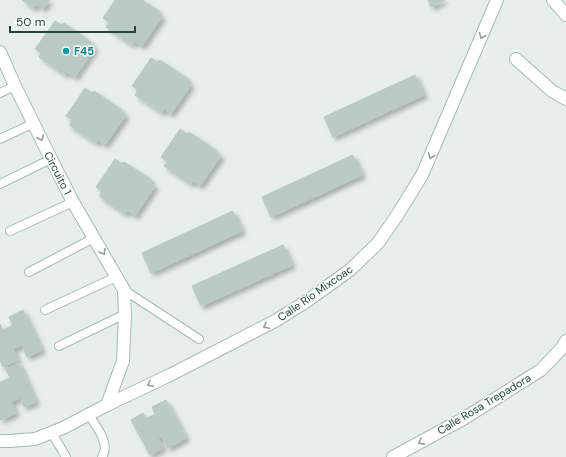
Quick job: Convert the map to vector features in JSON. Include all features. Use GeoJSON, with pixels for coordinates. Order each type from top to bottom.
{"type":"FeatureCollection","features":[{"type":"Feature","properties":{"kind":"street","name":"Calle Río Mixcoac"},"geometry":{"type":"LineString","coordinates":[[0,441],[35,440],[63,428],[275,321],[307,301],[350,270],[378,243],[422,176],[497,0]]}},
{"type":"Feature","properties":{"kind":"street"},"geometry":{"type":"LineString","coordinates":[[553,0],[566,15]]}},
{"type":"Feature","properties":{"kind":"street","name":"Circuito 1"},"geometry":{"type":"LineString","coordinates":[[0,52],[15,86],[73,202],[124,290],[125,314],[123,361],[107,405]]}},
{"type":"Feature","properties":{"kind":"street"},"geometry":{"type":"LineString","coordinates":[[516,59],[552,91],[566,99]]}},
{"type":"Feature","properties":{"kind":"street","name":"Calle Rosa Trepadora"},"geometry":{"type":"LineString","coordinates":[[393,457],[463,419],[541,370],[562,348],[566,341]]}},
{"type":"Feature","properties":{"kind":"lane"},"geometry":{"type":"LineString","coordinates":[[0,93],[15,86]]}},
{"type":"Feature","properties":{"kind":"lane"},"geometry":{"type":"LineString","coordinates":[[0,139],[34,123]]}},
{"type":"Feature","properties":{"kind":"lane"},"geometry":{"type":"LineString","coordinates":[[0,184],[51,159]]}},
{"type":"Feature","properties":{"kind":"lane"},"geometry":{"type":"LineString","coordinates":[[10,231],[73,202]]}},
{"type":"Feature","properties":{"kind":"lane"},"geometry":{"type":"LineString","coordinates":[[29,272],[94,238]]}},
{"type":"Feature","properties":{"kind":"lane"},"geometry":{"type":"LineString","coordinates":[[45,310],[116,276]]}},
{"type":"Feature","properties":{"kind":"lane","name":"Circuito 1"},"geometry":{"type":"LineString","coordinates":[[124,290],[199,339]]}},
{"type":"Feature","properties":{"kind":"lane"},"geometry":{"type":"LineString","coordinates":[[59,346],[125,314]]}},
{"type":"Feature","properties":{"kind":"lane"},"geometry":{"type":"LineString","coordinates":[[89,415],[105,442],[105,451],[102,457]]}},
{"type":"Feature","properties":{"kind":"lane"},"geometry":{"type":"LineString","coordinates":[[52,433],[66,457]]}},
{"type":"Feature","properties":{"kind":"building"},"geometry":{"type":"Polygon","coordinates":[[[22,0],[49,0],[43,9],[36,4],[33,8],[22,0]]]}},
{"type":"Feature","properties":{"kind":"building"},"geometry":{"type":"Polygon","coordinates":[[[115,0],[142,0],[159,11],[157,13],[162,17],[142,46],[134,41],[132,45],[106,27],[109,22],[103,18],[115,0]]]}},
{"type":"Feature","properties":{"kind":"building"},"geometry":{"type":"Polygon","coordinates":[[[428,0],[445,0],[431,7],[428,0]]]}},
{"type":"Feature","properties":{"kind":"building","name":"F45"},"geometry":{"type":"Polygon","coordinates":[[[55,21],[62,25],[64,23],[91,42],[90,44],[95,48],[75,77],[67,72],[65,75],[39,57],[42,53],[35,49],[55,21]]]}},
{"type":"Feature","properties":{"kind":"building"},"geometry":{"type":"Polygon","coordinates":[[[151,58],[158,62],[160,60],[188,79],[187,81],[191,85],[171,114],[164,109],[162,113],[135,95],[138,90],[132,86],[151,58]]]}},
{"type":"Feature","properties":{"kind":"building"},"geometry":{"type":"Polygon","coordinates":[[[415,75],[424,95],[333,137],[324,117],[415,75]]]}},
{"type":"Feature","properties":{"kind":"building"},"geometry":{"type":"Polygon","coordinates":[[[85,88],[92,93],[94,91],[122,110],[121,112],[126,115],[105,145],[98,140],[96,143],[69,125],[73,120],[66,116],[85,88]]]}},
{"type":"Feature","properties":{"kind":"building"},"geometry":{"type":"Polygon","coordinates":[[[180,129],[187,134],[189,132],[217,151],[216,153],[221,156],[200,186],[193,181],[191,184],[164,166],[168,162],[161,157],[180,129]]]}},
{"type":"Feature","properties":{"kind":"building"},"geometry":{"type":"Polygon","coordinates":[[[353,155],[362,175],[271,217],[262,197],[353,155]]]}},
{"type":"Feature","properties":{"kind":"building"},"geometry":{"type":"Polygon","coordinates":[[[115,159],[122,164],[124,162],[152,180],[150,183],[155,186],[135,216],[128,211],[125,214],[99,196],[102,192],[96,187],[115,159]]]}},
{"type":"Feature","properties":{"kind":"building"},"geometry":{"type":"Polygon","coordinates":[[[233,211],[242,231],[151,273],[142,253],[233,211]]]}},
{"type":"Feature","properties":{"kind":"building"},"geometry":{"type":"Polygon","coordinates":[[[283,245],[292,265],[201,306],[192,286],[283,245]]]}},
{"type":"Feature","properties":{"kind":"building"},"geometry":{"type":"Polygon","coordinates":[[[23,310],[42,350],[27,357],[22,345],[13,349],[18,360],[3,367],[0,360],[0,324],[3,330],[13,325],[9,317],[23,310]]]}},
{"type":"Feature","properties":{"kind":"building"},"geometry":{"type":"Polygon","coordinates":[[[19,363],[36,402],[24,407],[20,398],[11,402],[16,413],[0,420],[0,382],[10,378],[6,369],[19,363]]]}},
{"type":"Feature","properties":{"kind":"building"},"geometry":{"type":"Polygon","coordinates":[[[166,400],[186,438],[168,448],[162,436],[158,438],[163,448],[150,455],[131,420],[143,413],[146,419],[155,414],[152,407],[166,400]]]}},
{"type":"Feature","properties":{"kind":"place","name":"F45"},"geometry":{"type":"Point","coordinates":[66,51]}}]}
